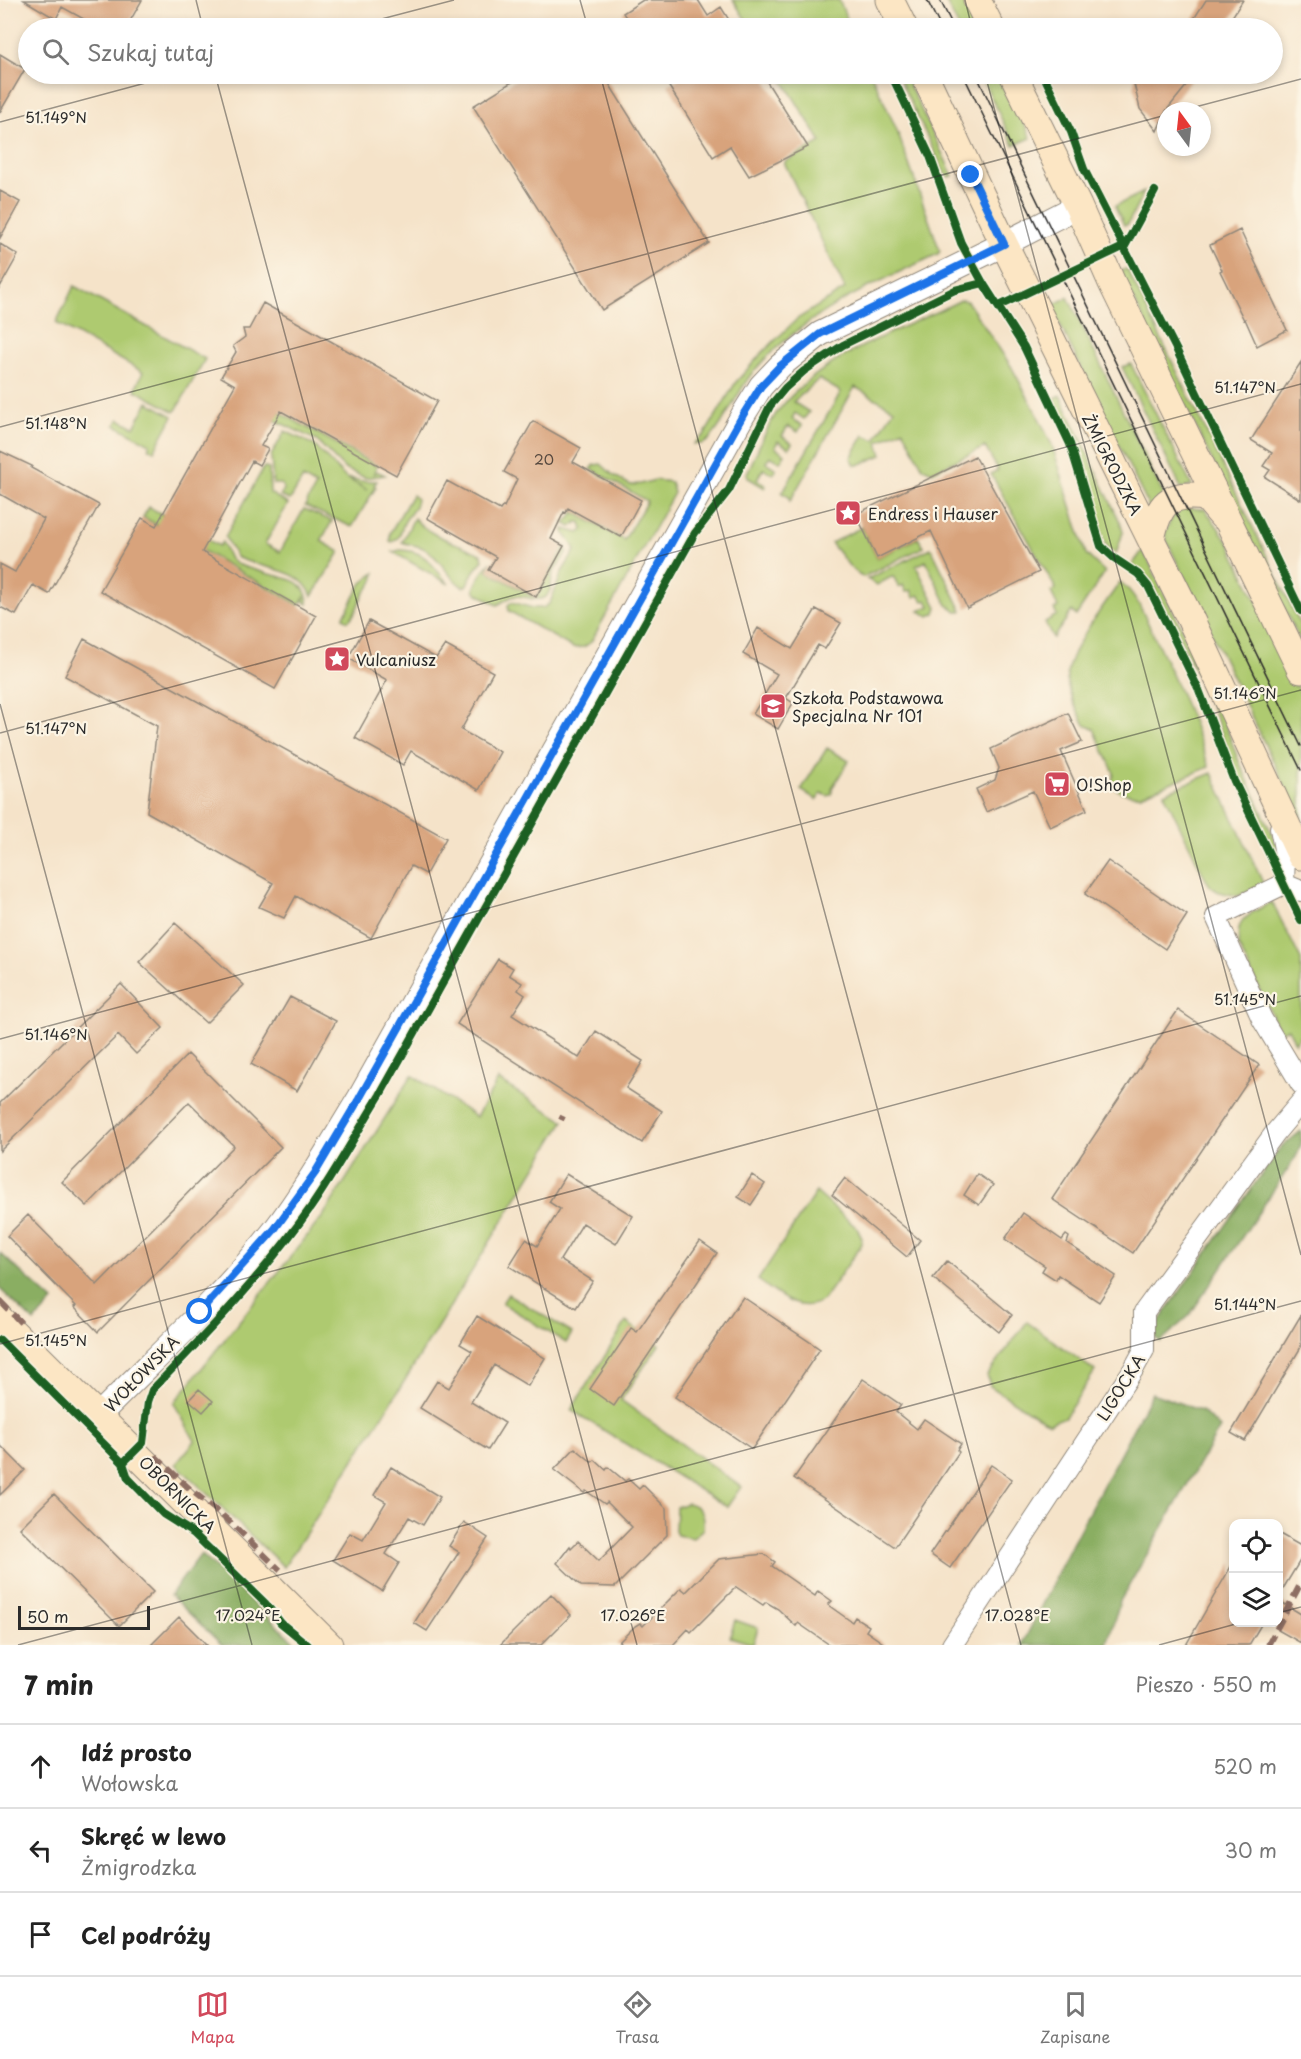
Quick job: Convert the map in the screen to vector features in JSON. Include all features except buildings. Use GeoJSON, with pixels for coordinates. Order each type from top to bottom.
{"type":"FeatureCollection","features":[{"type":"Feature","properties":{"kind":"main road"},"geometry":{"type":"LineString","coordinates":[[890,0],[899,18]]}},
{"type":"Feature","properties":{"kind":"main road"},"geometry":{"type":"LineString","coordinates":[[977,0],[986,18]]}},
{"type":"Feature","properties":{"kind":"main road","name":"ŻMIGRODZKA"},"geometry":{"type":"LineString","coordinates":[[929,84],[1004,244],[1151,539],[1301,856]]}},
{"type":"Feature","properties":{"kind":"main road"},"geometry":{"type":"LineString","coordinates":[[1018,84],[1078,206],[1112,283],[1301,670]]}},
{"type":"Feature","properties":{"kind":"main road"},"geometry":{"type":"LineString","coordinates":[[1151,539],[1156,517],[1170,500],[1181,496],[1206,497],[1229,523]]}},
{"type":"Feature","properties":{"kind":"main road","name":"OBORNICKA"},"geometry":{"type":"LineString","coordinates":[[0,1318],[329,1645]]}},
{"type":"Feature","properties":{"kind":"street","name":"WOŁOWSKA"},"geometry":{"type":"LineString","coordinates":[[98,1416],[237,1273],[274,1230],[315,1173],[761,386],[780,366],[820,334],[1078,206]]}},
{"type":"Feature","properties":{"kind":"street"},"geometry":{"type":"LineString","coordinates":[[1275,802],[1292,888],[1216,917],[1262,1019],[1301,1084]]}},
{"type":"Feature","properties":{"kind":"street","name":"LIGOCKA"},"geometry":{"type":"LineString","coordinates":[[952,1645],[1139,1360],[1144,1350],[1144,1312],[1261,1150],[1301,1102]]}},
{"type":"Feature","properties":{"kind":"green space"},"geometry":{"type":"Polygon","coordinates":[[[733,0],[839,0],[847,18],[745,18],[733,0]]]}},
{"type":"Feature","properties":{"kind":"green space"},"geometry":{"type":"Polygon","coordinates":[[[945,0],[965,0],[974,18],[954,18],[945,0]]]}},
{"type":"Feature","properties":{"kind":"green space"},"geometry":{"type":"Polygon","coordinates":[[[785,84],[876,84],[896,128],[940,251],[839,303],[794,333],[753,372],[710,439],[703,444],[694,444],[705,434],[736,382],[762,353],[797,319],[845,289],[784,162],[821,142],[785,84]]]}},
{"type":"Feature","properties":{"kind":"green space"},"geometry":{"type":"Polygon","coordinates":[[[902,84],[909,84],[953,176],[949,177],[945,174],[902,84]]]}},
{"type":"Feature","properties":{"kind":"green space"},"geometry":{"type":"Polygon","coordinates":[[[985,84],[1006,84],[1031,138],[1014,145],[985,84]]]}},
{"type":"Feature","properties":{"kind":"green space"},"geometry":{"type":"Polygon","coordinates":[[[1144,192],[1128,224],[1124,225],[1115,206],[1144,192]]]}},
{"type":"Feature","properties":{"kind":"green space"},"geometry":{"type":"Polygon","coordinates":[[[1127,269],[1301,626],[1301,643],[1120,271],[1127,269]]]}},
{"type":"Feature","properties":{"kind":"green space"},"geometry":{"type":"Polygon","coordinates":[[[74,286],[205,359],[175,412],[135,390],[143,372],[56,323],[74,286]]]}},
{"type":"Feature","properties":{"kind":"green space"},"geometry":{"type":"Polygon","coordinates":[[[1068,297],[1164,496],[1150,509],[1051,306],[1068,297]]]}},
{"type":"Feature","properties":{"kind":"green space"},"geometry":{"type":"Polygon","coordinates":[[[961,300],[967,301],[1011,366],[1037,414],[1052,445],[1086,554],[1105,572],[1076,616],[1072,611],[1053,638],[1045,622],[1057,615],[1054,609],[1058,607],[1051,592],[1056,589],[991,474],[998,470],[985,447],[932,472],[923,468],[903,429],[878,442],[882,455],[855,465],[851,458],[864,435],[875,440],[894,409],[855,387],[790,501],[788,496],[782,493],[841,392],[819,379],[793,402],[809,412],[804,419],[795,413],[792,419],[802,425],[798,432],[788,426],[782,436],[792,443],[789,448],[778,441],[775,447],[785,454],[780,462],[770,456],[766,462],[776,469],[773,474],[763,469],[757,479],[766,486],[765,488],[747,477],[773,418],[796,391],[839,359],[961,300]]]}},
{"type":"Feature","properties":{"kind":"green space"},"geometry":{"type":"Polygon","coordinates":[[[1131,364],[1192,486],[1181,488],[1122,367],[1131,364]]]}},
{"type":"Feature","properties":{"kind":"green space"},"geometry":{"type":"Polygon","coordinates":[[[1060,395],[1120,522],[1123,532],[1116,554],[1107,547],[1104,541],[1073,441],[1053,399],[1060,395]]]}},
{"type":"Feature","properties":{"kind":"green space"},"geometry":{"type":"Polygon","coordinates":[[[148,402],[173,416],[154,451],[148,448],[150,444],[115,425],[119,419],[134,427],[148,402]]]}},
{"type":"Feature","properties":{"kind":"green space"},"geometry":{"type":"Polygon","coordinates":[[[261,402],[377,466],[373,475],[376,471],[385,475],[366,478],[345,469],[316,440],[268,417],[261,402]]]}},
{"type":"Feature","properties":{"kind":"green space"},"geometry":{"type":"Polygon","coordinates":[[[285,431],[314,445],[346,478],[367,490],[349,478],[377,481],[374,485],[376,487],[352,527],[305,506],[316,486],[303,478],[290,500],[280,496],[284,489],[281,484],[273,484],[271,456],[285,431]]]}},
{"type":"Feature","properties":{"kind":"green space"},"geometry":{"type":"Polygon","coordinates":[[[601,464],[613,475],[630,485],[655,480],[671,482],[674,493],[591,642],[584,647],[573,648],[509,611],[508,605],[512,602],[533,608],[543,608],[550,603],[562,572],[575,551],[564,529],[579,533],[583,530],[581,522],[571,527],[564,523],[573,512],[624,540],[647,501],[591,469],[594,465],[601,464]]]}},
{"type":"Feature","properties":{"kind":"green space"},"geometry":{"type":"Polygon","coordinates":[[[264,467],[269,469],[270,493],[288,504],[265,544],[280,552],[304,509],[332,521],[321,541],[340,552],[312,596],[299,579],[290,574],[236,557],[225,537],[264,467]]]}},
{"type":"Feature","properties":{"kind":"green space"},"geometry":{"type":"Polygon","coordinates":[[[412,495],[417,499],[415,506],[399,536],[392,542],[390,533],[412,495]]]}},
{"type":"Feature","properties":{"kind":"green space"},"geometry":{"type":"Polygon","coordinates":[[[149,507],[219,546],[222,542],[230,559],[236,564],[283,577],[300,585],[307,596],[308,604],[303,601],[305,596],[299,605],[143,517],[149,507]]]}},
{"type":"Feature","properties":{"kind":"green space"},"geometry":{"type":"Polygon","coordinates":[[[1183,508],[1205,509],[1229,543],[1301,694],[1301,819],[1166,539],[1165,532],[1175,512],[1183,508]]]}},
{"type":"Feature","properties":{"kind":"green space"},"geometry":{"type":"Polygon","coordinates":[[[414,518],[437,536],[482,555],[483,560],[466,586],[463,587],[457,583],[431,553],[402,542],[414,518]]]}},
{"type":"Feature","properties":{"kind":"green space"},"geometry":{"type":"Polygon","coordinates":[[[862,527],[877,558],[918,538],[924,547],[863,577],[850,567],[831,543],[862,527]]]}},
{"type":"Feature","properties":{"kind":"green space"},"geometry":{"type":"Polygon","coordinates":[[[565,546],[567,552],[553,573],[550,590],[546,597],[534,599],[515,596],[497,605],[475,592],[479,578],[491,562],[487,571],[536,598],[565,546]]]}},
{"type":"Feature","properties":{"kind":"green space"},"geometry":{"type":"Polygon","coordinates":[[[931,548],[962,611],[957,611],[947,605],[926,561],[916,566],[937,607],[935,613],[929,616],[919,611],[930,606],[927,600],[923,601],[919,595],[914,597],[911,590],[906,592],[903,585],[899,587],[893,576],[877,585],[867,579],[931,548]]]}},
{"type":"Feature","properties":{"kind":"green space"},"geometry":{"type":"Polygon","coordinates":[[[400,550],[424,556],[449,584],[393,552],[400,550]]]}},
{"type":"Feature","properties":{"kind":"green space"},"geometry":{"type":"Polygon","coordinates":[[[1143,550],[1215,696],[1238,759],[1278,847],[1279,863],[1238,778],[1209,699],[1174,626],[1150,580],[1132,565],[1143,550]]]}},
{"type":"Feature","properties":{"kind":"green space"},"geometry":{"type":"Polygon","coordinates":[[[375,573],[354,615],[348,621],[343,618],[362,583],[375,573]]]}},
{"type":"Feature","properties":{"kind":"green space"},"geometry":{"type":"Polygon","coordinates":[[[1120,582],[1132,593],[1144,614],[1184,700],[1209,767],[1141,795],[1125,793],[1111,785],[1114,773],[1094,729],[1085,725],[1067,681],[1071,658],[1120,582]]]}},
{"type":"Feature","properties":{"kind":"green space"},"geometry":{"type":"Polygon","coordinates":[[[827,748],[849,761],[832,788],[832,794],[828,796],[821,793],[817,800],[801,790],[827,748]]]}},
{"type":"Feature","properties":{"kind":"green space"},"geometry":{"type":"Polygon","coordinates":[[[1212,773],[1264,885],[1238,896],[1219,892],[1211,887],[1164,793],[1212,773]]]}},
{"type":"Feature","properties":{"kind":"green space"},"geometry":{"type":"Polygon","coordinates":[[[1272,902],[1301,960],[1301,1034],[1295,1043],[1288,1028],[1280,1032],[1238,945],[1239,928],[1242,921],[1272,902]]]}},
{"type":"Feature","properties":{"kind":"green space"},"geometry":{"type":"Polygon","coordinates":[[[412,1075],[476,1117],[498,1080],[564,1121],[394,1398],[284,1567],[176,1464],[195,1441],[174,1403],[323,1216],[412,1075]]]}},
{"type":"Feature","properties":{"kind":"green space"},"geometry":{"type":"Polygon","coordinates":[[[1301,1131],[1301,1144],[1296,1157],[1189,1316],[1160,1342],[1151,1333],[1279,1149],[1301,1131]]]}},
{"type":"Feature","properties":{"kind":"green space"},"geometry":{"type":"Polygon","coordinates":[[[816,1192],[857,1228],[862,1238],[860,1247],[823,1300],[806,1306],[781,1297],[758,1280],[816,1192]]]}},
{"type":"Feature","properties":{"kind":"green space"},"geometry":{"type":"Polygon","coordinates":[[[0,1253],[53,1301],[34,1322],[0,1289],[0,1253]]]}},
{"type":"Feature","properties":{"kind":"green space"},"geometry":{"type":"Polygon","coordinates":[[[508,1294],[572,1333],[566,1343],[502,1303],[508,1294]]]}},
{"type":"Feature","properties":{"kind":"green space"},"geometry":{"type":"Polygon","coordinates":[[[626,1322],[659,1345],[621,1400],[741,1487],[727,1507],[571,1410],[626,1322]]]}},
{"type":"Feature","properties":{"kind":"green space"},"geometry":{"type":"Polygon","coordinates":[[[1027,1322],[1095,1371],[1065,1417],[1050,1423],[990,1386],[987,1375],[1027,1322]]]}},
{"type":"Feature","properties":{"kind":"green space"},"geometry":{"type":"Polygon","coordinates":[[[1152,1393],[1201,1411],[1220,1428],[1120,1601],[1107,1645],[1022,1645],[1072,1544],[1152,1393]]]}},
{"type":"Feature","properties":{"kind":"green space"},"geometry":{"type":"Polygon","coordinates":[[[687,1503],[699,1509],[703,1520],[703,1529],[693,1538],[677,1535],[675,1531],[676,1507],[687,1503]]]}},
{"type":"Feature","properties":{"kind":"green space"},"geometry":{"type":"Polygon","coordinates":[[[201,1554],[298,1645],[222,1645],[170,1595],[201,1554]]]}},
{"type":"Feature","properties":{"kind":"green space"},"geometry":{"type":"Polygon","coordinates":[[[735,1620],[758,1628],[753,1644],[730,1637],[735,1620]]]}},
{"type":"Feature","properties":{"kind":"tram line"},"geometry":{"type":"LineString","coordinates":[[927,0],[936,18]]}},
{"type":"Feature","properties":{"kind":"tram line"},"geometry":{"type":"LineString","coordinates":[[940,0],[949,18]]}},
{"type":"Feature","properties":{"kind":"tram line"},"geometry":{"type":"LineString","coordinates":[[968,84],[1301,770]]}},
{"type":"Feature","properties":{"kind":"tram line"},"geometry":{"type":"LineString","coordinates":[[981,84],[1301,746]]}},
{"type":"Feature","properties":{"kind":"marked path"},"geometry":{"type":"LineString","coordinates":[[561,1120],[563,1116]]}},
{"type":"Feature","properties":{"kind":"marked path"},"geometry":{"type":"LineString","coordinates":[[0,1301],[22,1324]]}},
{"type":"Feature","properties":{"kind":"marked path"},"geometry":{"type":"LineString","coordinates":[[155,1456],[229,1521],[280,1570]]}},
{"type":"Feature","properties":{"kind":"marked path"},"geometry":{"type":"LineString","coordinates":[[1268,1645],[1301,1583]]}},
{"type":"Feature","properties":{"kind":"cycle path"},"geometry":{"type":"LineString","coordinates":[[896,84],[930,156],[961,243],[983,283],[1024,347],[1070,444],[1101,546],[1138,574],[1148,586],[1199,690],[1234,781],[1301,920]]}},
{"type":"Feature","properties":{"kind":"cycle path"},"geometry":{"type":"LineString","coordinates":[[1048,84],[1071,132],[1084,169],[1177,351],[1301,611]]}},
{"type":"Feature","properties":{"kind":"cycle path"},"geometry":{"type":"LineString","coordinates":[[999,306],[1125,246],[1155,191]]}},
{"type":"Feature","properties":{"kind":"cycle path"},"geometry":{"type":"LineString","coordinates":[[123,1463],[143,1443],[148,1402],[152,1390],[255,1279],[293,1232],[338,1165],[380,1095],[695,533],[729,490],[770,406],[804,371],[843,345],[955,290],[983,283]]}},
{"type":"Feature","properties":{"kind":"cycle path"},"geometry":{"type":"LineString","coordinates":[[0,1340],[123,1463],[128,1478],[163,1514],[193,1533],[265,1603],[281,1623],[308,1645]]}},
{"type":"Feature","properties":{"kind":"place","name":"Endress i Hauser"},"geometry":{"type":"Point","coordinates":[848,513]}},
{"type":"Feature","properties":{"kind":"place","name":"Vulcaniusz"},"geometry":{"type":"Point","coordinates":[337,659]}},
{"type":"Feature","properties":{"kind":"place","name":"Szkoła Podstawowa Specjalna Nr 101"},"geometry":{"type":"Point","coordinates":[773,706]}},
{"type":"Feature","properties":{"kind":"place","name":"O!Shop"},"geometry":{"type":"Point","coordinates":[1057,784]}},
{"type":"Feature","properties":{"kind":"route"},"geometry":{"type":"LineString","coordinates":[[200,1312],[274,1230],[315,1173],[761,386],[780,366],[820,334],[1004,244],[971,175]]}}]}
